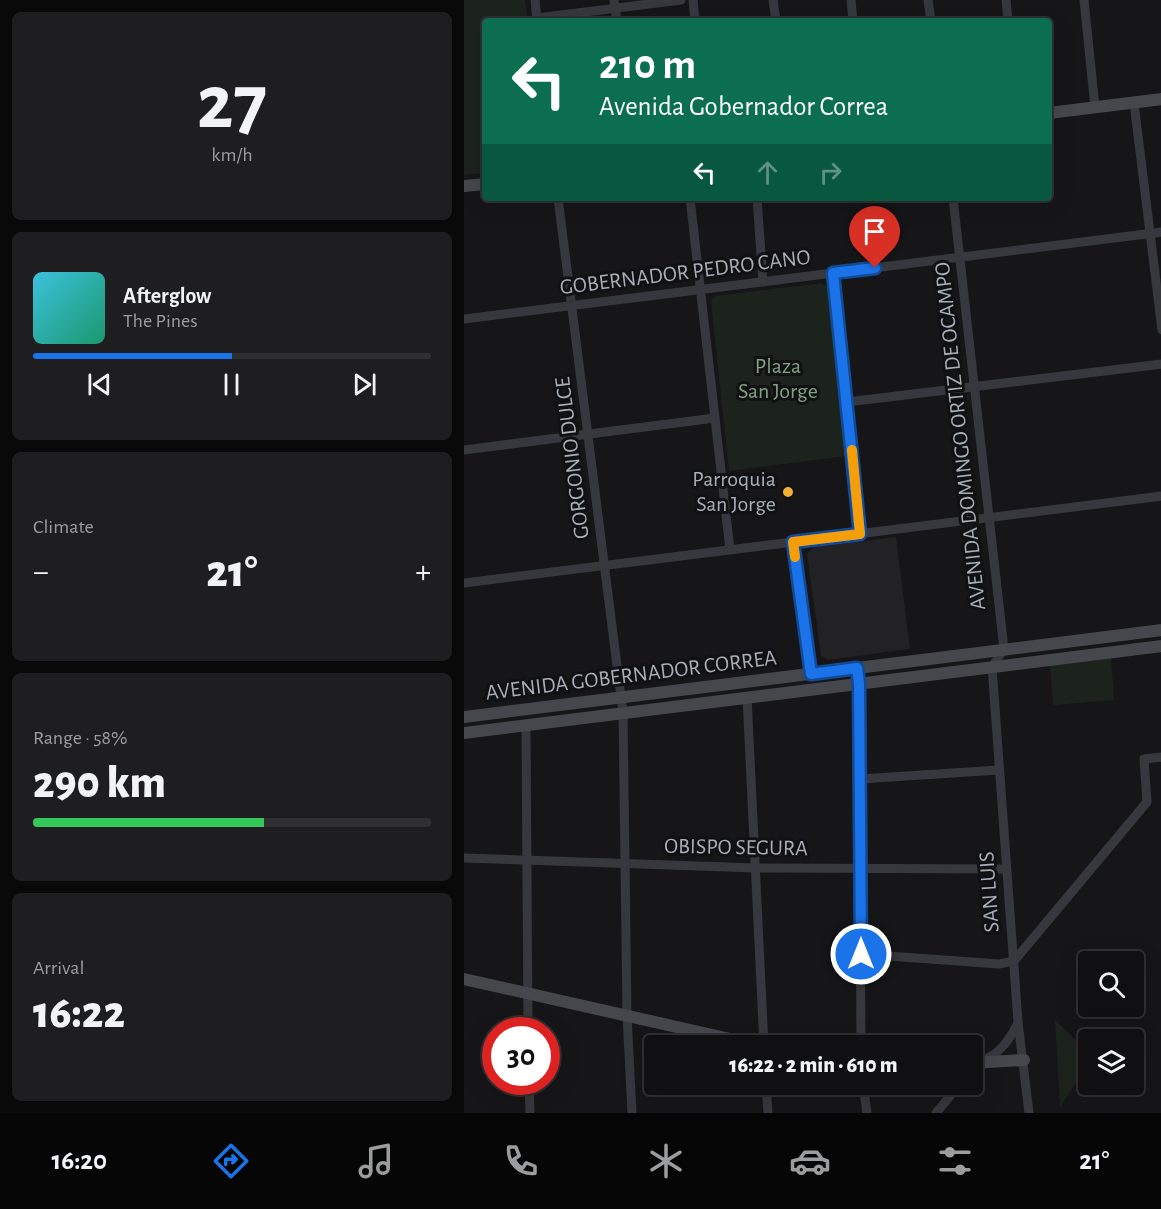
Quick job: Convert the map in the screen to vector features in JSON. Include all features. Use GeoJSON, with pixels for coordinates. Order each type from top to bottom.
{"type":"FeatureCollection","features":[{"type":"Feature","properties":{"kind":"main road"},"geometry":{"type":"LineString","coordinates":[[1052,113],[1162,99]]}},
{"type":"Feature","properties":{"kind":"main road"},"geometry":{"type":"LineString","coordinates":[[464,186],[482,184]]}},
{"type":"Feature","properties":{"kind":"main road","name":"AVENIDA GOBERNADOR CORREA"},"geometry":{"type":"LineString","coordinates":[[464,717],[1162,630]]}},
{"type":"Feature","properties":{"kind":"main road","name":"AVENIDA GOBERNADOR CORREA"},"geometry":{"type":"LineString","coordinates":[[464,733],[1162,646]]}},
{"type":"Feature","properties":{"kind":"main road"},"geometry":{"type":"LineString","coordinates":[[464,979],[714,1035]]}},
{"type":"Feature","properties":{"kind":"main road"},"geometry":{"type":"LineString","coordinates":[[983,1064],[1024,1060]]}},
{"type":"Feature","properties":{"kind":"street"},"geometry":{"type":"LineString","coordinates":[[535,0],[537,18]]}},
{"type":"Feature","properties":{"kind":"street"},"geometry":{"type":"LineString","coordinates":[[542,18],[614,4],[681,0]]}},
{"type":"Feature","properties":{"kind":"street"},"geometry":{"type":"LineString","coordinates":[[693,0],[695,18]]}},
{"type":"Feature","properties":{"kind":"street"},"geometry":{"type":"LineString","coordinates":[[773,0],[776,18]]}},
{"type":"Feature","properties":{"kind":"street"},"geometry":{"type":"LineString","coordinates":[[851,0],[853,18]]}},
{"type":"Feature","properties":{"kind":"street"},"geometry":{"type":"LineString","coordinates":[[928,0],[931,18]]}},
{"type":"Feature","properties":{"kind":"street"},"geometry":{"type":"LineString","coordinates":[[1006,0],[1008,18]]}},
{"type":"Feature","properties":{"kind":"street"},"geometry":{"type":"LineString","coordinates":[[1084,0],[1095,107]]}},
{"type":"Feature","properties":{"kind":"street"},"geometry":{"type":"LineString","coordinates":[[1134,103],[1162,330]]}},
{"type":"Feature","properties":{"kind":"street","name":"GORGONIO DULCE"},"geometry":{"type":"LineString","coordinates":[[558,201],[623,713],[627,1015],[632,1113]]}},
{"type":"Feature","properties":{"kind":"street"},"geometry":{"type":"LineString","coordinates":[[690,201],[730,550]]}},
{"type":"Feature","properties":{"kind":"street"},"geometry":{"type":"LineString","coordinates":[[757,201],[763,282]]}},
{"type":"Feature","properties":{"kind":"street","name":"AVENIDA DOMINGO ORTIZ DE OCAMPO"},"geometry":{"type":"LineString","coordinates":[[953,201],[1004,649]]}},
{"type":"Feature","properties":{"kind":"street","name":"GOBERNADOR PEDRO CANO"},"geometry":{"type":"LineString","coordinates":[[464,319],[1162,232]]}},
{"type":"Feature","properties":{"kind":"street"},"geometry":{"type":"LineString","coordinates":[[833,273],[860,534]]}},
{"type":"Feature","properties":{"kind":"street"},"geometry":{"type":"LineString","coordinates":[[847,402],[1162,364]]}},
{"type":"Feature","properties":{"kind":"street"},"geometry":{"type":"LineString","coordinates":[[464,450],[715,418]]}},
{"type":"Feature","properties":{"kind":"street"},"geometry":{"type":"LineString","coordinates":[[464,583],[1162,496]]}},
{"type":"Feature","properties":{"kind":"street"},"geometry":{"type":"LineString","coordinates":[[793,542],[811,674]]}},
{"type":"Feature","properties":{"kind":"street"},"geometry":{"type":"LineString","coordinates":[[992,667],[1004,649]]}},
{"type":"Feature","properties":{"kind":"street","name":"SAN LUIS"},"geometry":{"type":"LineString","coordinates":[[992,667],[1018,1022],[1029,1113]]}},
{"type":"Feature","properties":{"kind":"street"},"geometry":{"type":"LineString","coordinates":[[857,668],[859,683],[861,1035]]}},
{"type":"Feature","properties":{"kind":"street"},"geometry":{"type":"LineString","coordinates":[[747,697],[762,1035]]}},
{"type":"Feature","properties":{"kind":"street"},"geometry":{"type":"LineString","coordinates":[[526,725],[528,1017]]}},
{"type":"Feature","properties":{"kind":"street"},"geometry":{"type":"LineString","coordinates":[[861,954],[999,964],[1014,961],[1147,802],[1144,759],[1162,757]]}},
{"type":"Feature","properties":{"kind":"street"},"geometry":{"type":"LineString","coordinates":[[860,779],[999,770]]}},
{"type":"Feature","properties":{"kind":"street","name":"OBISPO SEGURA"},"geometry":{"type":"LineString","coordinates":[[464,858],[756,868],[1006,869]]}},
{"type":"Feature","properties":{"kind":"street"},"geometry":{"type":"LineString","coordinates":[[983,1060],[998,1051],[1011,1037],[1018,1022]]}},
{"type":"Feature","properties":{"kind":"street"},"geometry":{"type":"LineString","coordinates":[[529,1095],[530,1113]]}},
{"type":"Feature","properties":{"kind":"street"},"geometry":{"type":"LineString","coordinates":[[767,1095],[768,1113]]}},
{"type":"Feature","properties":{"kind":"street"},"geometry":{"type":"LineString","coordinates":[[865,1095],[867,1113]]}},
{"type":"Feature","properties":{"kind":"street"},"geometry":{"type":"LineString","coordinates":[[936,1113],[951,1095]]}},
{"type":"Feature","properties":{"kind":"shaded area"},"geometry":{"type":"Polygon","coordinates":[[[896,537],[910,649],[828,660],[821,656],[807,554],[814,547],[896,537]]]}},
{"type":"Feature","properties":{"kind":"green space"},"geometry":{"type":"Polygon","coordinates":[[[464,0],[525,0],[528,18],[482,18],[482,173],[464,175],[464,0]]]}},
{"type":"Feature","properties":{"kind":"green space","name":"Plaza San Jorge"},"geometry":{"type":"Polygon","coordinates":[[[822,283],[828,287],[845,456],[729,471],[711,301],[715,296],[822,283]]]}},
{"type":"Feature","properties":{"kind":"green space"},"geometry":{"type":"Polygon","coordinates":[[[1111,658],[1114,700],[1053,705],[1050,665],[1111,658]]]}},
{"type":"Feature","properties":{"kind":"green space"},"geometry":{"type":"Polygon","coordinates":[[[1055,1020],[1078,1042],[1078,1080],[1060,1107],[1055,1020]]]}},
{"type":"Feature","properties":{"kind":"slow traffic"},"geometry":{"type":"LineString","coordinates":[[795,557],[793,542],[860,534],[852,450]]}},
{"type":"Feature","properties":{"kind":"place","name":"Parroquia San Jorge"},"geometry":{"type":"Point","coordinates":[788,492]}},
{"type":"Feature","properties":{"kind":"route"},"geometry":{"type":"LineString","coordinates":[[861,954],[857,668],[811,674],[793,542],[860,534],[833,273],[875,268]]}}]}
